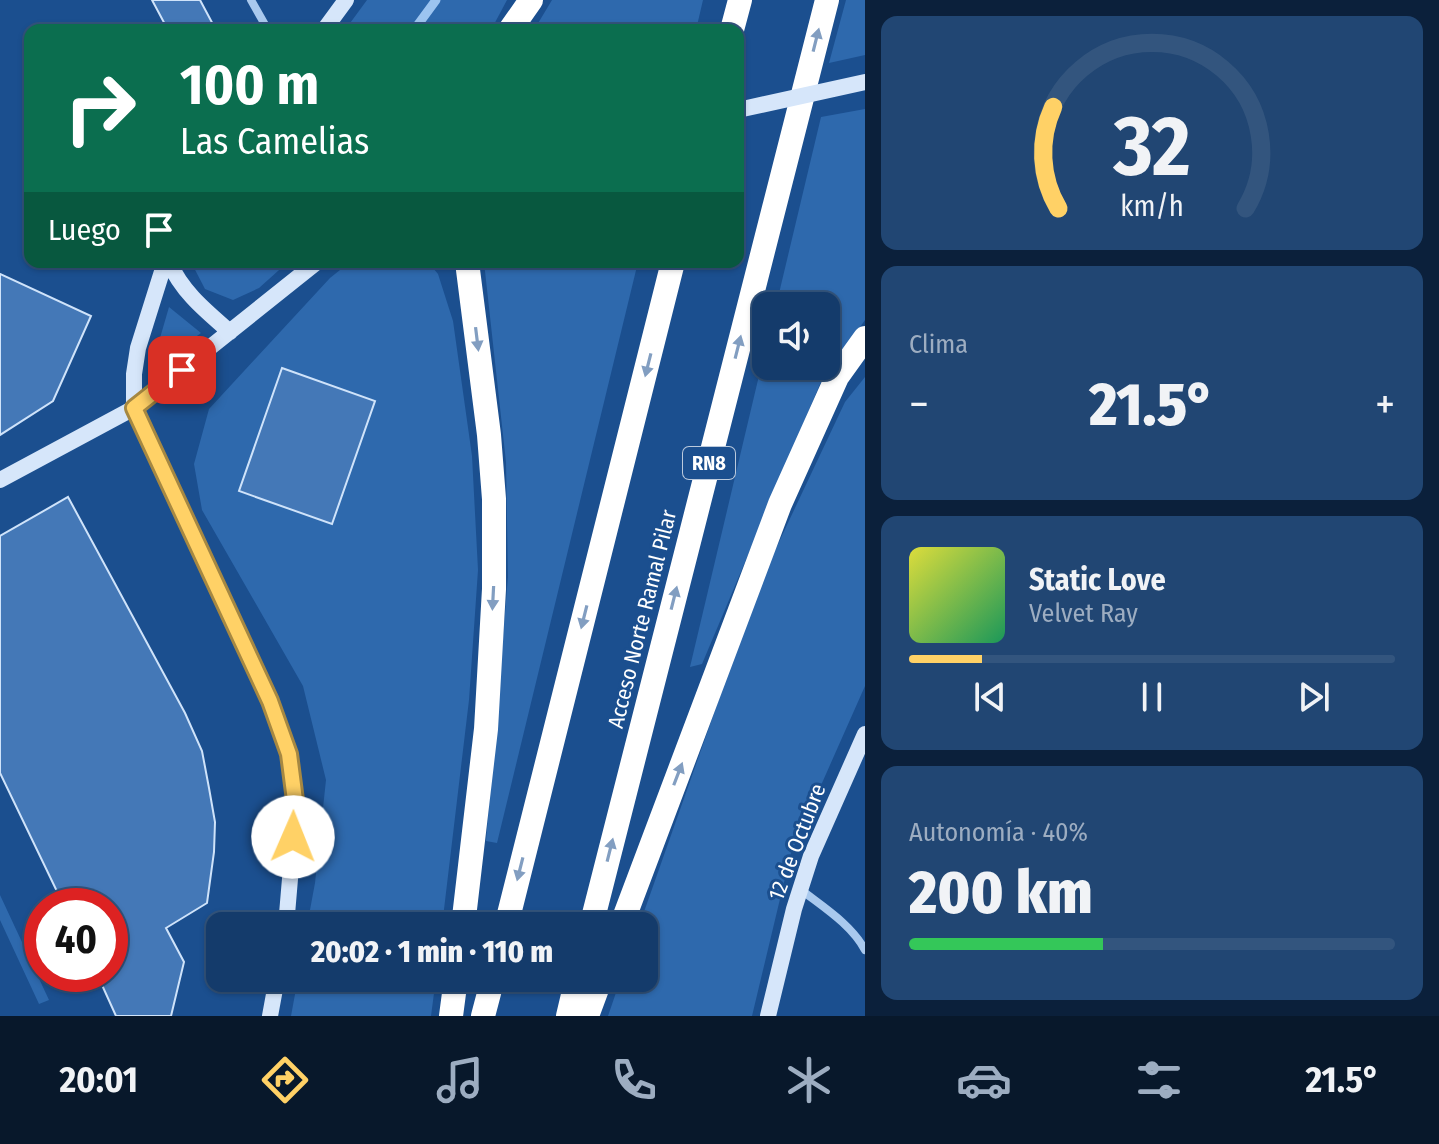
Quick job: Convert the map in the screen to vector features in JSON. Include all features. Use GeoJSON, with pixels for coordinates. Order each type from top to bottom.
{"type":"FeatureCollection","features":[{"type":"Feature","properties":{"kind":"highway"},"geometry":{"type":"LineString","coordinates":[[514,24],[531,0]]}},
{"type":"Feature","properties":{"kind":"highway"},"geometry":{"type":"LineString","coordinates":[[734,24],[740,0]]}},
{"type":"Feature","properties":{"kind":"highway","name":"Acceso Norte Ramal Pilar"},"geometry":{"type":"LineString","coordinates":[[595,912],[827,0]]}},
{"type":"Feature","properties":{"kind":"highway"},"geometry":{"type":"LineString","coordinates":[[465,912],[486,729],[494,589],[494,499],[489,435],[468,268]]}},
{"type":"Feature","properties":{"kind":"highway"},"geometry":{"type":"LineString","coordinates":[[510,912],[671,268]]}},
{"type":"Feature","properties":{"kind":"highway"},"geometry":{"type":"LineString","coordinates":[[626,912],[780,504],[837,377],[865,338]]}},
{"type":"Feature","properties":{"kind":"highway"},"geometry":{"type":"LineString","coordinates":[[451,1016],[454,992]]}},
{"type":"Feature","properties":{"kind":"highway"},"geometry":{"type":"LineString","coordinates":[[483,1016],[489,992]]}},
{"type":"Feature","properties":{"kind":"highway"},"geometry":{"type":"LineString","coordinates":[[568,1016],[574,992]]}},
{"type":"Feature","properties":{"kind":"highway"},"geometry":{"type":"LineString","coordinates":[[587,1016],[596,992]]}},
{"type":"Feature","properties":{"kind":"street"},"geometry":{"type":"LineString","coordinates":[[251,0],[265,24]]}},
{"type":"Feature","properties":{"kind":"street"},"geometry":{"type":"LineString","coordinates":[[328,24],[346,0]]}},
{"type":"Feature","properties":{"kind":"street"},"geometry":{"type":"LineString","coordinates":[[744,109],[865,82]]}},
{"type":"Feature","properties":{"kind":"street"},"geometry":{"type":"LineString","coordinates":[[165,268],[138,348],[134,408],[270,701],[289,754],[296,808],[287,912]]}},
{"type":"Feature","properties":{"kind":"street"},"geometry":{"type":"LineString","coordinates":[[170,268],[190,296],[230,332]]}},
{"type":"Feature","properties":{"kind":"street"},"geometry":{"type":"LineString","coordinates":[[0,480],[134,408],[310,268]]}},
{"type":"Feature","properties":{"kind":"street","name":"12 de Octubre"},"geometry":{"type":"LineString","coordinates":[[768,1016],[811,856],[865,734]]}},
{"type":"Feature","properties":{"kind":"street"},"geometry":{"type":"LineString","coordinates":[[800,889],[841,920],[865,950]]}},
{"type":"Feature","properties":{"kind":"street"},"geometry":{"type":"LineString","coordinates":[[270,1016],[274,992]]}},
{"type":"Feature","properties":{"kind":"shaded area"},"geometry":{"type":"Polygon","coordinates":[[[367,0],[507,0],[494,24],[349,24],[367,0]]]}},
{"type":"Feature","properties":{"kind":"shaded area"},"geometry":{"type":"Polygon","coordinates":[[[552,0],[703,0],[697,24],[538,24],[552,0]]]}},
{"type":"Feature","properties":{"kind":"shaded area"},"geometry":{"type":"Polygon","coordinates":[[[846,0],[865,0],[865,55],[829,63],[846,0]]]}},
{"type":"Feature","properties":{"kind":"shaded area"},"geometry":{"type":"Polygon","coordinates":[[[865,109],[865,320],[840,356],[840,292],[779,292],[821,117],[865,109]]]}},
{"type":"Feature","properties":{"kind":"shaded area"},"geometry":{"type":"Polygon","coordinates":[[[194,268],[281,268],[259,288],[233,300],[205,289],[194,268]]]}},
{"type":"Feature","properties":{"kind":"shaded area"},"geometry":{"type":"Polygon","coordinates":[[[342,268],[433,268],[438,274],[453,321],[472,456],[478,570],[469,700],[444,912],[310,912],[326,780],[303,686],[202,510],[194,464],[209,409],[342,268]]]}},
{"type":"Feature","properties":{"kind":"shaded area"},"geometry":{"type":"Polygon","coordinates":[[[485,268],[637,268],[497,843],[486,841],[508,577],[506,462],[485,268]]]}},
{"type":"Feature","properties":{"kind":"shaded area"},"geometry":{"type":"Polygon","coordinates":[[[169,307],[201,333],[159,364],[160,338],[169,307]]]}},
{"type":"Feature","properties":{"kind":"shaded area"},"geometry":{"type":"Polygon","coordinates":[[[865,377],[865,686],[791,853],[752,1016],[608,1016],[616,992],[658,992],[658,912],[644,912],[761,580],[845,402],[865,377]]]}},
{"type":"Feature","properties":{"kind":"shaded area"},"geometry":{"type":"Polygon","coordinates":[[[758,380],[823,380],[702,664],[690,667],[758,380]]]}},
{"type":"Feature","properties":{"kind":"shaded area"},"geometry":{"type":"Polygon","coordinates":[[[0,895],[24,946],[24,972],[0,920],[0,895]]]}},
{"type":"Feature","properties":{"kind":"shaded area"},"geometry":{"type":"Polygon","coordinates":[[[33,992],[45,992],[49,1000],[39,1004],[33,992]]]}},
{"type":"Feature","properties":{"kind":"shaded area"},"geometry":{"type":"Polygon","coordinates":[[[295,992],[434,992],[431,1016],[291,1016],[295,992]]]}},
{"type":"Feature","properties":{"kind":"building"},"geometry":{"type":"Polygon","coordinates":[[[152,0],[200,0],[213,24],[165,24],[152,0]]]}},
{"type":"Feature","properties":{"kind":"building"},"geometry":{"type":"Polygon","coordinates":[[[0,274],[91,316],[53,401],[0,435],[0,274]]]}},
{"type":"Feature","properties":{"kind":"building"},"geometry":{"type":"Polygon","coordinates":[[[282,368],[375,401],[332,524],[239,491],[282,368]]]}},
{"type":"Feature","properties":{"kind":"building"},"geometry":{"type":"Polygon","coordinates":[[[68,497],[185,713],[202,751],[215,822],[214,852],[207,903],[166,928],[184,962],[171,1016],[116,1016],[105,992],[128,992],[128,888],[55,888],[0,773],[0,536],[68,497]]]}},
{"type":"Feature","properties":{"kind":"waterway"},"geometry":{"type":"LineString","coordinates":[[418,24],[436,0]]}},
{"type":"Feature","properties":{"kind":"route"},"geometry":{"type":"LineString","coordinates":[[182,370],[134,408],[270,701],[289,754],[296,808],[293,837]]}}]}
